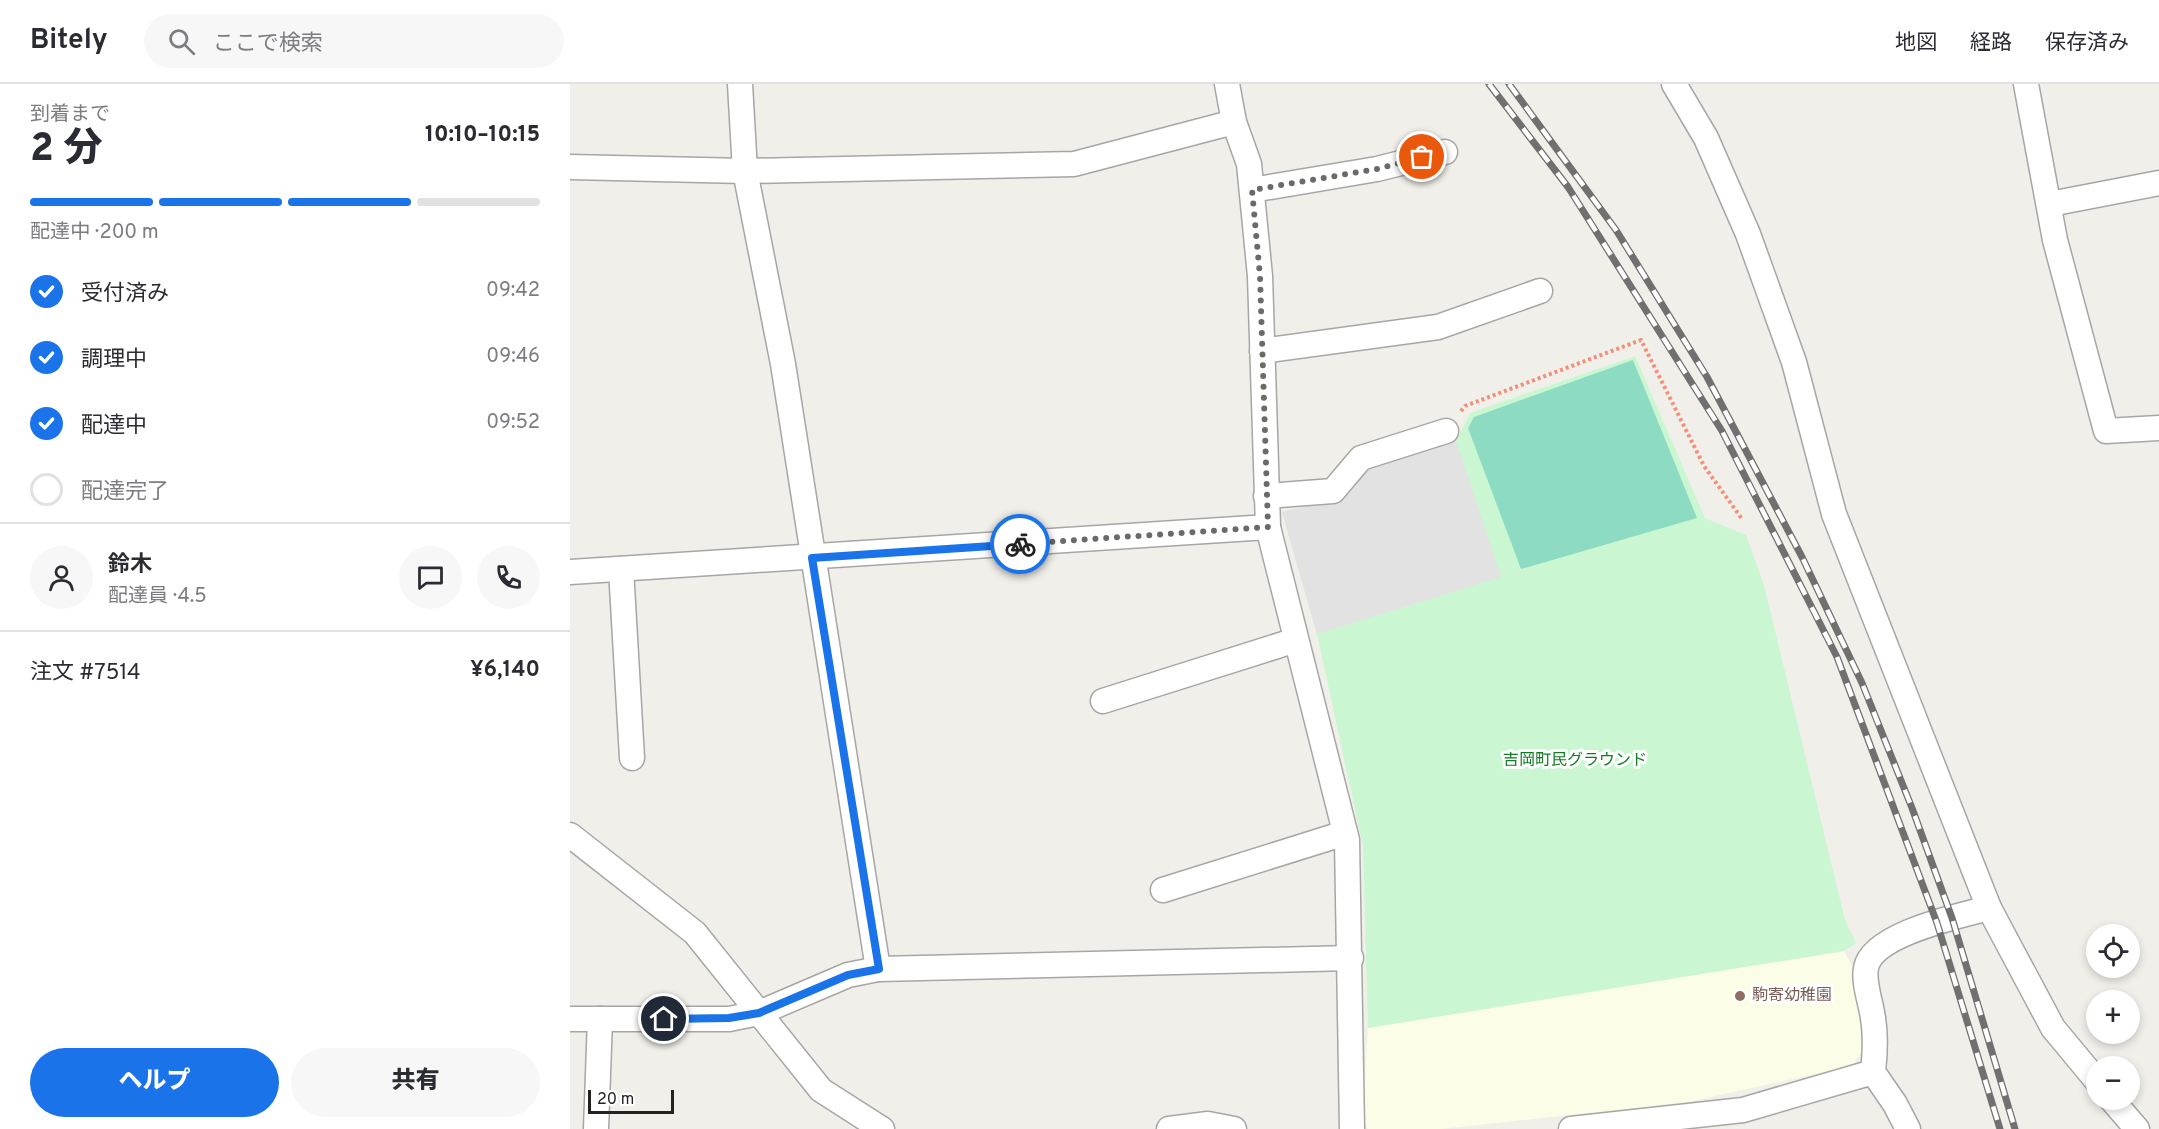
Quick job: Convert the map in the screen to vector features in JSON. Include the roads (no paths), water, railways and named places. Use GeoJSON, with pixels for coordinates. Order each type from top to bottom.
{"type":"FeatureCollection","features":[{"type":"Feature","properties":{"kind":"street"},"geometry":{"type":"LineString","coordinates":[[740,84],[746,171],[783,364],[879,969]]}},
{"type":"Feature","properties":{"kind":"street"},"geometry":{"type":"LineString","coordinates":[[1227,84],[1234,122],[1249,164],[1260,276],[1268,527],[1345,832],[1351,958],[1352,1129]]}},
{"type":"Feature","properties":{"kind":"street"},"geometry":{"type":"LineString","coordinates":[[1674,84],[1706,138],[1748,234],[1794,362],[1834,514],[1989,908],[2053,1028],[2086,1068]]}},
{"type":"Feature","properties":{"kind":"street"},"geometry":{"type":"LineString","coordinates":[[2026,84],[2055,240],[2106,431],[2159,428]]}},
{"type":"Feature","properties":{"kind":"street"},"geometry":{"type":"LineString","coordinates":[[570,167],[746,171],[1074,164],[1234,122]]}},
{"type":"Feature","properties":{"kind":"street"},"geometry":{"type":"LineString","coordinates":[[1252,190],[1377,169],[1445,152]]}},
{"type":"Feature","properties":{"kind":"street"},"geometry":{"type":"LineString","coordinates":[[2050,204],[2159,183]]}},
{"type":"Feature","properties":{"kind":"street"},"geometry":{"type":"LineString","coordinates":[[1262,351],[1438,327],[1540,291]]}},
{"type":"Feature","properties":{"kind":"street"},"geometry":{"type":"LineString","coordinates":[[1266,496],[1333,491],[1361,458],[1446,431]]}},
{"type":"Feature","properties":{"kind":"street"},"geometry":{"type":"LineString","coordinates":[[570,572],[1268,527]]}},
{"type":"Feature","properties":{"kind":"street"},"geometry":{"type":"LineString","coordinates":[[621,569],[632,758]]}},
{"type":"Feature","properties":{"kind":"street"},"geometry":{"type":"LineString","coordinates":[[1103,701],[1296,640]]}},
{"type":"Feature","properties":{"kind":"street"},"geometry":{"type":"LineString","coordinates":[[1163,890],[1345,832]]}},
{"type":"Feature","properties":{"kind":"street"},"geometry":{"type":"LineString","coordinates":[[570,835],[694,933],[821,1090],[882,1129]]}},
{"type":"Feature","properties":{"kind":"street"},"geometry":{"type":"LineString","coordinates":[[1908,1129],[1895,1104],[1873,1072],[1876,1047],[1865,969],[1870,956],[1881,946],[1899,937],[1989,908]]}},
{"type":"Feature","properties":{"kind":"street"},"geometry":{"type":"LineString","coordinates":[[570,1019],[729,1018],[759,1013],[848,975],[879,969],[1351,958]]}},
{"type":"Feature","properties":{"kind":"street"},"geometry":{"type":"LineString","coordinates":[[596,1129],[600,1019]]}},
{"type":"Feature","properties":{"kind":"street"},"geometry":{"type":"LineString","coordinates":[[1571,1129],[1743,1110],[1873,1072]]}},
{"type":"Feature","properties":{"kind":"street"},"geometry":{"type":"LineString","coordinates":[[2121,1110],[2137,1129]]}},
{"type":"Feature","properties":{"kind":"street"},"geometry":{"type":"LineString","coordinates":[[1169,1129],[1208,1124],[1234,1129]]}},
{"type":"Feature","properties":{"kind":"railway"},"geometry":{"type":"LineString","coordinates":[[1489,84],[1568,187],[1722,431],[1837,657],[1937,923],[2000,1129]]}},
{"type":"Feature","properties":{"kind":"railway"},"geometry":{"type":"LineString","coordinates":[[1509,84],[1616,230],[1707,377],[1802,557],[1862,683],[1912,808],[1952,918],[2015,1129]]}},
{"type":"Feature","properties":{"kind":"place","name":"駒寄幼稚園"},"geometry":{"type":"Point","coordinates":[1740,996]}},
{"type":"Feature","properties":{"kind":"park label","name":"吉岡町民グラウンド"},"geometry":{"type":"Point","coordinates":[1575,761]}}]}
